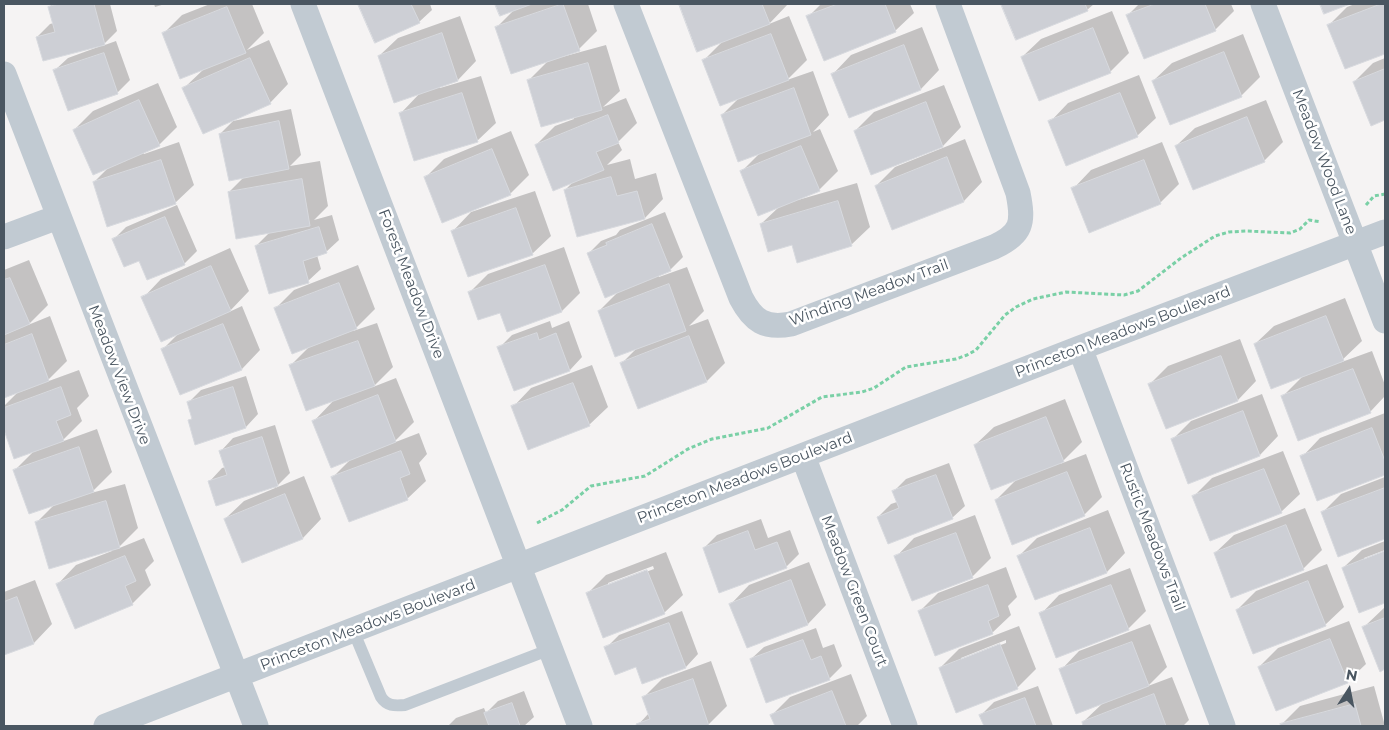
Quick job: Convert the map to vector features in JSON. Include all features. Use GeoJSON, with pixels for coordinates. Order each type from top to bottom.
{"type":"FeatureCollection","features":[{"type":"Feature","properties":{"kind":"street","name":"Forest Meadow Drive"},"geometry":{"type":"LineString","coordinates":[[303,4],[580,726]]}},
{"type":"Feature","properties":{"kind":"street","name":"Winding Meadow Trail"},"geometry":{"type":"LineString","coordinates":[[626,4],[741,298],[754,318],[767,325],[779,326],[791,324],[994,247],[1015,235],[1019,228],[1022,216],[1018,193],[948,4]]}},
{"type":"Feature","properties":{"kind":"street","name":"Meadow Wood Lane"},"geometry":{"type":"LineString","coordinates":[[1263,4],[1385,321]]}},
{"type":"Feature","properties":{"kind":"street","name":"Meadow View Drive"},"geometry":{"type":"LineString","coordinates":[[4,74],[256,726]]}},
{"type":"Feature","properties":{"kind":"street"},"geometry":{"type":"LineString","coordinates":[[4,237],[58,217]]}},
{"type":"Feature","properties":{"kind":"street","name":"Princeton Meadows Boulevard"},"geometry":{"type":"LineString","coordinates":[[106,726],[1080,348],[1385,232]]}},
{"type":"Feature","properties":{"kind":"street","name":"Rustic Meadows Trail"},"geometry":{"type":"LineString","coordinates":[[1080,348],[1223,726]]}},
{"type":"Feature","properties":{"kind":"street","name":"Meadow Green Court"},"geometry":{"type":"LineString","coordinates":[[803,456],[905,726]]}},
{"type":"Feature","properties":{"kind":"lane"},"geometry":{"type":"LineString","coordinates":[[353,630],[381,697],[385,702],[397,706],[551,649]]}},
{"type":"Feature","properties":{"kind":"path"},"geometry":{"type":"LineString","coordinates":[[537,523],[562,510],[591,486],[645,476],[688,449],[707,441],[768,428],[822,397],[862,392],[874,388],[906,367],[956,359],[967,355],[976,350],[1005,315],[1033,299],[1066,292],[1124,295],[1138,291],[1181,258],[1215,236],[1229,232],[1246,231],[1290,233],[1300,229],[1309,220],[1320,222],[1344,214],[1368,204],[1374,196],[1385,194]]}},
{"type":"Feature","properties":{"kind":"building"},"geometry":{"type":"Polygon","coordinates":[[[59,4],[94,4],[105,45],[43,61],[36,37],[55,32],[48,7],[59,4]]]}},
{"type":"Feature","properties":{"kind":"building"},"geometry":{"type":"Polygon","coordinates":[[[358,4],[411,4],[420,23],[375,43],[358,4]]]}},
{"type":"Feature","properties":{"kind":"building"},"geometry":{"type":"Polygon","coordinates":[[[495,4],[532,4],[500,16],[495,4]]]}},
{"type":"Feature","properties":{"kind":"building"},"geometry":{"type":"Polygon","coordinates":[[[563,4],[580,51],[511,74],[495,27],[563,4]]]}},
{"type":"Feature","properties":{"kind":"building"},"geometry":{"type":"Polygon","coordinates":[[[679,4],[762,4],[770,24],[697,52],[679,4]]]}},
{"type":"Feature","properties":{"kind":"building"},"geometry":{"type":"Polygon","coordinates":[[[838,4],[885,4],[896,32],[824,61],[806,16],[838,4]]]}},
{"type":"Feature","properties":{"kind":"building"},"geometry":{"type":"Polygon","coordinates":[[[1001,4],[1085,4],[1088,11],[1016,40],[1001,4]]]}},
{"type":"Feature","properties":{"kind":"building"},"geometry":{"type":"Polygon","coordinates":[[[1155,4],[1205,4],[1216,31],[1144,59],[1126,15],[1155,4]]]}},
{"type":"Feature","properties":{"kind":"building"},"geometry":{"type":"Polygon","coordinates":[[[1320,4],[1350,4],[1324,14],[1320,4]]]}},
{"type":"Feature","properties":{"kind":"building"},"geometry":{"type":"Polygon","coordinates":[[[1385,4],[1385,54],[1345,69],[1327,25],[1385,4]]]}},
{"type":"Feature","properties":{"kind":"building"},"geometry":{"type":"Polygon","coordinates":[[[227,7],[246,53],[180,79],[162,33],[227,7]]]}},
{"type":"Feature","properties":{"kind":"building"},"geometry":{"type":"Polygon","coordinates":[[[1093,28],[1111,73],[1039,101],[1021,57],[1093,28]]]}},
{"type":"Feature","properties":{"kind":"building"},"geometry":{"type":"Polygon","coordinates":[[[442,33],[458,81],[394,103],[378,56],[442,33]]]}},
{"type":"Feature","properties":{"kind":"building"},"geometry":{"type":"Polygon","coordinates":[[[771,34],[789,80],[720,106],[702,60],[771,34]]]}},
{"type":"Feature","properties":{"kind":"building"},"geometry":{"type":"Polygon","coordinates":[[[904,45],[921,90],[849,118],[831,74],[904,45]]]}},
{"type":"Feature","properties":{"kind":"building"},"geometry":{"type":"Polygon","coordinates":[[[1224,52],[1242,97],[1170,125],[1152,81],[1224,52]]]}},
{"type":"Feature","properties":{"kind":"building"},"geometry":{"type":"Polygon","coordinates":[[[104,53],[118,94],[68,111],[53,70],[104,53]]]}},
{"type":"Feature","properties":{"kind":"building"},"geometry":{"type":"Polygon","coordinates":[[[250,58],[271,104],[203,134],[182,88],[250,58]]]}},
{"type":"Feature","properties":{"kind":"building"},"geometry":{"type":"Polygon","coordinates":[[[588,63],[602,110],[541,127],[527,80],[588,63]]]}},
{"type":"Feature","properties":{"kind":"building"},"geometry":{"type":"Polygon","coordinates":[[[1385,69],[1385,120],[1371,126],[1353,82],[1385,69]]]}},
{"type":"Feature","properties":{"kind":"building"},"geometry":{"type":"Polygon","coordinates":[[[794,88],[811,135],[738,162],[721,115],[794,88]]]}},
{"type":"Feature","properties":{"kind":"building"},"geometry":{"type":"Polygon","coordinates":[[[462,93],[478,142],[414,161],[399,113],[462,93]]]}},
{"type":"Feature","properties":{"kind":"building"},"geometry":{"type":"Polygon","coordinates":[[[1120,93],[1138,137],[1066,166],[1048,121],[1120,93]]]}},
{"type":"Feature","properties":{"kind":"building"},"geometry":{"type":"Polygon","coordinates":[[[139,100],[160,146],[93,175],[73,130],[139,100]]]}},
{"type":"Feature","properties":{"kind":"building"},"geometry":{"type":"Polygon","coordinates":[[[926,102],[943,147],[871,175],[854,131],[926,102]]]}},
{"type":"Feature","properties":{"kind":"building"},"geometry":{"type":"Polygon","coordinates":[[[608,115],[619,143],[596,152],[604,170],[553,191],[535,145],[608,115]]]}},
{"type":"Feature","properties":{"kind":"building"},"geometry":{"type":"Polygon","coordinates":[[[1247,117],[1265,162],[1193,190],[1175,146],[1247,117]]]}},
{"type":"Feature","properties":{"kind":"building"},"geometry":{"type":"Polygon","coordinates":[[[279,121],[289,169],[229,181],[219,134],[279,121]]]}},
{"type":"Feature","properties":{"kind":"building"},"geometry":{"type":"Polygon","coordinates":[[[801,146],[820,191],[758,216],[740,171],[801,146]]]}},
{"type":"Feature","properties":{"kind":"building"},"geometry":{"type":"Polygon","coordinates":[[[492,149],[511,195],[442,223],[424,177],[492,149]]]}},
{"type":"Feature","properties":{"kind":"building"},"geometry":{"type":"Polygon","coordinates":[[[947,157],[964,202],[892,230],[875,186],[947,157]]]}},
{"type":"Feature","properties":{"kind":"building"},"geometry":{"type":"Polygon","coordinates":[[[161,160],[176,204],[107,227],[93,182],[161,160]]]}},
{"type":"Feature","properties":{"kind":"building"},"geometry":{"type":"Polygon","coordinates":[[[1144,160],[1161,204],[1089,233],[1071,188],[1144,160]]]}},
{"type":"Feature","properties":{"kind":"building"},"geometry":{"type":"Polygon","coordinates":[[[611,177],[617,196],[637,191],[645,219],[577,237],[564,190],[611,177]]]}},
{"type":"Feature","properties":{"kind":"building"},"geometry":{"type":"Polygon","coordinates":[[[302,179],[310,226],[236,239],[228,192],[302,179]]]}},
{"type":"Feature","properties":{"kind":"building"},"geometry":{"type":"Polygon","coordinates":[[[838,201],[852,246],[797,263],[792,245],[768,252],[760,224],[838,201]]]}},
{"type":"Feature","properties":{"kind":"building"},"geometry":{"type":"Polygon","coordinates":[[[516,208],[533,255],[468,277],[451,231],[516,208]]]}},
{"type":"Feature","properties":{"kind":"building"},"geometry":{"type":"Polygon","coordinates":[[[165,217],[185,265],[147,280],[139,261],[124,267],[112,239],[165,217]]]}},
{"type":"Feature","properties":{"kind":"building"},"geometry":{"type":"Polygon","coordinates":[[[652,224],[671,271],[605,298],[587,253],[652,224]]]}},
{"type":"Feature","properties":{"kind":"building"},"geometry":{"type":"Polygon","coordinates":[[[319,227],[327,253],[303,261],[309,283],[269,294],[255,246],[319,227]]]}},
{"type":"Feature","properties":{"kind":"building"},"geometry":{"type":"Polygon","coordinates":[[[545,265],[562,312],[507,332],[500,313],[478,320],[468,292],[545,265]]]}},
{"type":"Feature","properties":{"kind":"building"},"geometry":{"type":"Polygon","coordinates":[[[211,266],[231,311],[161,342],[141,297],[211,266]]]}},
{"type":"Feature","properties":{"kind":"building"},"geometry":{"type":"Polygon","coordinates":[[[10,278],[30,324],[4,335],[4,280],[10,278]]]}},
{"type":"Feature","properties":{"kind":"building"},"geometry":{"type":"Polygon","coordinates":[[[339,283],[357,329],[292,354],[274,308],[339,283]]]}},
{"type":"Feature","properties":{"kind":"building"},"geometry":{"type":"Polygon","coordinates":[[[669,284],[686,331],[615,357],[598,311],[669,284]]]}},
{"type":"Feature","properties":{"kind":"building"},"geometry":{"type":"Polygon","coordinates":[[[1326,316],[1344,361],[1271,389],[1254,344],[1326,316]]]}},
{"type":"Feature","properties":{"kind":"building"},"geometry":{"type":"Polygon","coordinates":[[[223,324],[242,370],[180,395],[161,349],[223,324]]]}},
{"type":"Feature","properties":{"kind":"building"},"geometry":{"type":"Polygon","coordinates":[[[537,333],[539,340],[556,333],[570,371],[514,391],[497,347],[537,333]]]}},
{"type":"Feature","properties":{"kind":"building"},"geometry":{"type":"Polygon","coordinates":[[[32,334],[49,381],[4,398],[4,345],[32,334]]]}},
{"type":"Feature","properties":{"kind":"building"},"geometry":{"type":"Polygon","coordinates":[[[689,336],[707,382],[638,409],[620,363],[689,336]]]}},
{"type":"Feature","properties":{"kind":"building"},"geometry":{"type":"Polygon","coordinates":[[[358,341],[375,386],[306,411],[289,365],[358,341]]]}},
{"type":"Feature","properties":{"kind":"building"},"geometry":{"type":"Polygon","coordinates":[[[1221,356],[1238,401],[1166,429],[1148,384],[1221,356]]]}},
{"type":"Feature","properties":{"kind":"building"},"geometry":{"type":"Polygon","coordinates":[[[1353,369],[1371,413],[1298,441],[1281,396],[1353,369]]]}},
{"type":"Feature","properties":{"kind":"building"},"geometry":{"type":"Polygon","coordinates":[[[573,383],[590,426],[528,450],[511,406],[573,383]]]}},
{"type":"Feature","properties":{"kind":"building"},"geometry":{"type":"Polygon","coordinates":[[[61,387],[71,415],[56,421],[64,441],[14,459],[4,430],[4,408],[61,387]]]}},
{"type":"Feature","properties":{"kind":"building"},"geometry":{"type":"Polygon","coordinates":[[[233,387],[246,428],[195,445],[188,420],[192,419],[187,402],[233,387]]]}},
{"type":"Feature","properties":{"kind":"building"},"geometry":{"type":"Polygon","coordinates":[[[378,395],[396,442],[331,468],[312,421],[378,395]]]}},
{"type":"Feature","properties":{"kind":"building"},"geometry":{"type":"Polygon","coordinates":[[[1243,411],[1260,456],[1188,484],[1171,439],[1243,411]]]}},
{"type":"Feature","properties":{"kind":"building"},"geometry":{"type":"Polygon","coordinates":[[[1046,417],[1064,462],[991,490],[974,445],[1046,417]]]}},
{"type":"Feature","properties":{"kind":"building"},"geometry":{"type":"Polygon","coordinates":[[[1372,428],[1385,461],[1385,475],[1317,501],[1300,456],[1372,428]]]}},
{"type":"Feature","properties":{"kind":"building"},"geometry":{"type":"Polygon","coordinates":[[[262,437],[278,486],[216,506],[208,481],[227,475],[219,451],[262,437]]]}},
{"type":"Feature","properties":{"kind":"building"},"geometry":{"type":"Polygon","coordinates":[[[79,447],[94,492],[29,514],[13,470],[79,447]]]}},
{"type":"Feature","properties":{"kind":"building"},"geometry":{"type":"Polygon","coordinates":[[[401,451],[410,474],[400,478],[408,500],[349,522],[331,477],[401,451]]]}},
{"type":"Feature","properties":{"kind":"building"},"geometry":{"type":"Polygon","coordinates":[[[1264,469],[1282,513],[1210,541],[1192,496],[1264,469]]]}},
{"type":"Feature","properties":{"kind":"building"},"geometry":{"type":"Polygon","coordinates":[[[1067,472],[1085,516],[1012,545],[995,500],[1067,472]]]}},
{"type":"Feature","properties":{"kind":"building"},"geometry":{"type":"Polygon","coordinates":[[[936,475],[953,519],[888,544],[877,517],[899,508],[892,491],[936,475]]]}},
{"type":"Feature","properties":{"kind":"building"},"geometry":{"type":"Polygon","coordinates":[[[1385,488],[1385,539],[1338,557],[1321,512],[1385,488]]]}},
{"type":"Feature","properties":{"kind":"building"},"geometry":{"type":"Polygon","coordinates":[[[285,494],[303,539],[242,563],[224,519],[285,494]]]}},
{"type":"Feature","properties":{"kind":"building"},"geometry":{"type":"Polygon","coordinates":[[[106,501],[120,548],[49,569],[35,522],[106,501]]]}},
{"type":"Feature","properties":{"kind":"building"},"geometry":{"type":"Polygon","coordinates":[[[1286,525],[1304,570],[1231,598],[1214,553],[1286,525]]]}},
{"type":"Feature","properties":{"kind":"building"},"geometry":{"type":"Polygon","coordinates":[[[1090,528],[1107,573],[1035,600],[1017,556],[1090,528]]]}},
{"type":"Feature","properties":{"kind":"building"},"geometry":{"type":"Polygon","coordinates":[[[748,531],[755,550],[777,542],[787,568],[719,593],[703,548],[748,531]]]}},
{"type":"Feature","properties":{"kind":"building"},"geometry":{"type":"Polygon","coordinates":[[[956,533],[973,578],[912,601],[894,556],[956,533]]]}},
{"type":"Feature","properties":{"kind":"building"},"geometry":{"type":"Polygon","coordinates":[[[1385,551],[1385,603],[1359,613],[1342,568],[1385,551]]]}},
{"type":"Feature","properties":{"kind":"building"},"geometry":{"type":"Polygon","coordinates":[[[125,556],[136,581],[125,586],[133,605],[75,629],[56,584],[125,556]]]}},
{"type":"Feature","properties":{"kind":"building"},"geometry":{"type":"Polygon","coordinates":[[[647,570],[665,614],[603,638],[586,593],[647,570]]]}},
{"type":"Feature","properties":{"kind":"building"},"geometry":{"type":"Polygon","coordinates":[[[791,580],[808,625],[747,648],[729,604],[791,580]]]}},
{"type":"Feature","properties":{"kind":"building"},"geometry":{"type":"Polygon","coordinates":[[[1308,581],[1326,626],[1253,654],[1236,610],[1308,581]]]}},
{"type":"Feature","properties":{"kind":"building"},"geometry":{"type":"Polygon","coordinates":[[[988,585],[999,616],[988,621],[993,634],[935,656],[918,611],[988,585]]]}},
{"type":"Feature","properties":{"kind":"building"},"geometry":{"type":"Polygon","coordinates":[[[1111,585],[1129,630],[1056,658],[1039,613],[1111,585]]]}},
{"type":"Feature","properties":{"kind":"building"},"geometry":{"type":"Polygon","coordinates":[[[17,597],[34,644],[4,655],[4,602],[17,597]]]}},
{"type":"Feature","properties":{"kind":"building"},"geometry":{"type":"Polygon","coordinates":[[[1385,618],[1385,669],[1380,672],[1362,627],[1385,618]]]}},
{"type":"Feature","properties":{"kind":"building"},"geometry":{"type":"Polygon","coordinates":[[[669,623],[686,668],[642,684],[636,667],[615,675],[604,647],[669,623]]]}},
{"type":"Feature","properties":{"kind":"building"},"geometry":{"type":"Polygon","coordinates":[[[1330,639],[1348,683],[1276,711],[1258,667],[1330,639]]]}},
{"type":"Feature","properties":{"kind":"building"},"geometry":{"type":"Polygon","coordinates":[[[803,640],[811,660],[821,656],[830,680],[766,703],[750,659],[803,640]]]}},
{"type":"Feature","properties":{"kind":"building"},"geometry":{"type":"Polygon","coordinates":[[[1132,642],[1149,686],[1076,714],[1059,669],[1132,642]]]}},
{"type":"Feature","properties":{"kind":"building"},"geometry":{"type":"Polygon","coordinates":[[[1000,644],[1018,689],[956,713],[939,668],[1000,644]]]}},
{"type":"Feature","properties":{"kind":"building"},"geometry":{"type":"Polygon","coordinates":[[[693,679],[709,726],[637,726],[636,724],[650,719],[642,697],[693,679]]]}},
{"type":"Feature","properties":{"kind":"building"},"geometry":{"type":"Polygon","coordinates":[[[832,691],[846,726],[775,726],[770,715],[832,691]]]}},
{"type":"Feature","properties":{"kind":"building"},"geometry":{"type":"Polygon","coordinates":[[[1154,694],[1166,726],[1083,726],[1082,722],[1154,694]]]}},
{"type":"Feature","properties":{"kind":"building"},"geometry":{"type":"Polygon","coordinates":[[[1025,698],[1036,726],[984,726],[979,715],[1025,698]]]}},
{"type":"Feature","properties":{"kind":"building"},"geometry":{"type":"Polygon","coordinates":[[[512,703],[520,726],[489,726],[484,713],[512,703]]]}},
{"type":"Feature","properties":{"kind":"building"},"geometry":{"type":"Polygon","coordinates":[[[1355,704],[1361,726],[1281,726],[1280,724],[1355,704]]]}}]}
